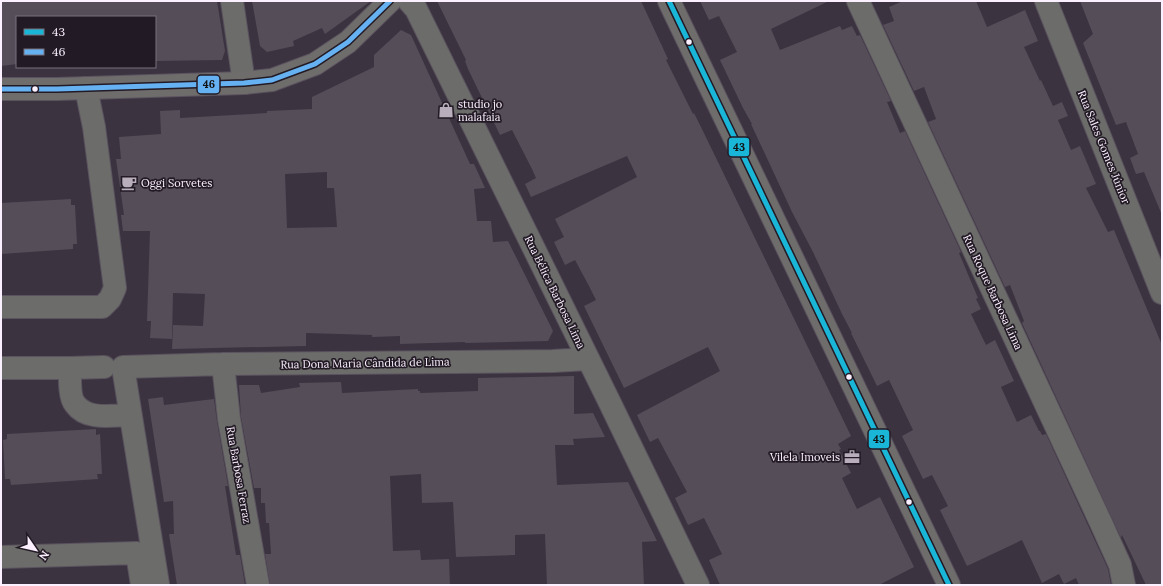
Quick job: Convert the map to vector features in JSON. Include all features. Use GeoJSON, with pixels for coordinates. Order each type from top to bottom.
{"type":"FeatureCollection","features":[{"type":"Feature","properties":{"kind":"main road"},"geometry":{"type":"LineString","coordinates":[[1,89],[244,83],[272,80],[315,64],[348,42],[390,1]]}},
{"type":"Feature","properties":{"kind":"main road"},"geometry":{"type":"LineString","coordinates":[[669,1],[949,585]]}},
{"type":"Feature","properties":{"kind":"street"},"geometry":{"type":"LineString","coordinates":[[232,1],[244,83]]}},
{"type":"Feature","properties":{"kind":"street","name":"Rua Bélica Barbosa Lima"},"geometry":{"type":"LineString","coordinates":[[408,1],[416,9],[698,585]]}},
{"type":"Feature","properties":{"kind":"street","name":"Rua Roque Barbosa Lima"},"geometry":{"type":"LineString","coordinates":[[858,1],[1101,523],[1120,565],[1124,585]]}},
{"type":"Feature","properties":{"kind":"street","name":"Rua Sales Gomes Júnior"},"geometry":{"type":"LineString","coordinates":[[1046,1],[1162,293]]}},
{"type":"Feature","properties":{"kind":"street"},"geometry":{"type":"LineString","coordinates":[[1,307],[102,307],[110,298],[115,288],[94,127],[86,88]]}},
{"type":"Feature","properties":{"kind":"street","name":"Rua Dona Maria Cândida de Lima"},"geometry":{"type":"LineString","coordinates":[[130,415],[123,367],[223,364],[552,361],[588,359]]}},
{"type":"Feature","properties":{"kind":"street","name":"Rua Barbosa Ferraz"},"geometry":{"type":"LineString","coordinates":[[223,364],[229,419],[258,585]]}},
{"type":"Feature","properties":{"kind":"street"},"geometry":{"type":"LineString","coordinates":[[1,368],[104,367]]}},
{"type":"Feature","properties":{"kind":"street"},"geometry":{"type":"LineString","coordinates":[[70,368],[71,391],[74,404],[83,412],[96,416],[130,415],[158,584],[145,585]]}},
{"type":"Feature","properties":{"kind":"street"},"geometry":{"type":"LineString","coordinates":[[1,557],[137,553],[142,585]]}},
{"type":"Feature","properties":{"kind":"building"},"geometry":{"type":"Polygon","coordinates":[[[1,1],[217,1],[225,51],[222,60],[156,61],[156,16],[16,16],[16,64],[1,66],[1,1]]]}},
{"type":"Feature","properties":{"kind":"building"},"geometry":{"type":"Polygon","coordinates":[[[252,1],[371,1],[325,34],[322,28],[293,41],[294,46],[267,52],[260,46],[252,1]]]}},
{"type":"Feature","properties":{"kind":"building"},"geometry":{"type":"Polygon","coordinates":[[[437,1],[641,1],[668,59],[666,60],[701,127],[851,436],[838,444],[841,449],[839,450],[851,473],[842,478],[857,509],[880,497],[914,567],[879,585],[720,585],[709,560],[722,554],[704,518],[688,525],[675,498],[687,492],[658,438],[650,442],[637,415],[720,371],[708,347],[624,388],[584,306],[596,300],[575,260],[565,265],[554,242],[564,237],[555,219],[637,177],[627,156],[531,197],[525,184],[536,178],[532,169],[512,130],[500,135],[437,1]]]}},
{"type":"Feature","properties":{"kind":"building"},"geometry":{"type":"Polygon","coordinates":[[[700,1],[829,1],[771,29],[780,50],[840,26],[842,30],[852,26],[857,36],[860,35],[891,101],[887,102],[900,133],[905,131],[961,252],[959,253],[978,298],[976,299],[981,309],[971,314],[986,345],[995,340],[1014,381],[1001,387],[1017,422],[1031,415],[1042,435],[1046,434],[1108,569],[1111,585],[1079,585],[1076,578],[1064,584],[1059,574],[1042,583],[1022,540],[967,566],[940,510],[948,506],[932,475],[923,479],[902,436],[913,430],[889,380],[877,386],[720,60],[737,52],[719,16],[709,20],[700,1]]]}},
{"type":"Feature","properties":{"kind":"building"},"geometry":{"type":"Polygon","coordinates":[[[903,1],[976,1],[987,27],[1025,10],[1038,41],[1024,47],[1053,106],[1062,102],[1068,116],[1058,120],[1071,150],[1080,146],[1096,184],[1086,188],[1108,232],[1114,230],[1162,345],[1162,585],[1146,585],[1122,535],[1121,538],[1022,323],[1024,321],[1010,285],[1005,287],[928,122],[936,119],[924,87],[914,91],[883,25],[894,21],[889,7],[903,1]]]}},
{"type":"Feature","properties":{"kind":"building"},"geometry":{"type":"Polygon","coordinates":[[[1080,1],[1162,1],[1162,215],[1144,172],[1136,174],[1130,158],[1138,154],[1126,122],[1116,125],[1083,43],[1093,34],[1080,1]]]}},
{"type":"Feature","properties":{"kind":"building"},"geometry":{"type":"Polygon","coordinates":[[[401,30],[411,35],[470,164],[474,164],[485,188],[474,189],[477,221],[491,221],[493,242],[508,241],[553,331],[548,341],[400,344],[400,336],[372,337],[372,335],[306,333],[306,346],[172,349],[173,325],[203,326],[205,294],[173,293],[172,339],[150,338],[151,321],[147,321],[150,231],[123,231],[121,215],[124,215],[116,159],[121,159],[119,137],[161,134],[160,111],[180,110],[180,118],[312,109],[312,97],[374,67],[374,55],[401,30]],[[327,172],[285,174],[287,228],[337,227],[334,188],[327,188],[327,172]]]}},
{"type":"Feature","properties":{"kind":"building"},"geometry":{"type":"Polygon","coordinates":[[[71,199],[71,205],[75,205],[77,244],[73,244],[73,249],[1,254],[1,203],[71,199]]]}},
{"type":"Feature","properties":{"kind":"building"},"geometry":{"type":"Polygon","coordinates":[[[574,376],[574,414],[593,413],[605,437],[573,439],[574,445],[555,445],[557,485],[628,482],[657,541],[642,542],[644,585],[547,585],[545,534],[515,535],[515,555],[456,557],[453,502],[422,503],[421,474],[390,476],[393,551],[420,550],[421,560],[449,559],[450,585],[270,585],[265,554],[271,554],[269,523],[266,523],[265,503],[261,503],[261,488],[254,488],[241,417],[239,385],[259,385],[261,393],[300,387],[299,383],[341,382],[342,393],[418,389],[420,393],[478,391],[478,378],[574,376]]]}},
{"type":"Feature","properties":{"kind":"building"},"geometry":{"type":"Polygon","coordinates":[[[163,397],[164,405],[214,399],[228,486],[225,486],[236,555],[240,555],[245,585],[177,585],[169,534],[174,534],[173,501],[164,502],[148,399],[163,397]]]}},
{"type":"Feature","properties":{"kind":"building"},"geometry":{"type":"Polygon","coordinates":[[[96,429],[96,435],[100,434],[102,474],[97,474],[98,479],[11,485],[10,479],[5,479],[3,440],[7,439],[7,434],[96,429]]]}},
{"type":"Feature","properties":{"kind":"transit line","name":"46"},"geometry":{"type":"LineString","coordinates":[[1,89],[57,89],[244,83],[272,80],[315,64],[348,42],[390,1]]}},
{"type":"Feature","properties":{"kind":"transit line","name":"43"},"geometry":{"type":"LineString","coordinates":[[669,1],[949,585]]}},
{"type":"Feature","properties":{"kind":"place","name":"studio jo malafaia"},"geometry":{"type":"Point","coordinates":[446,110]}},
{"type":"Feature","properties":{"kind":"place","name":"Oggi Sorvetes"},"geometry":{"type":"Point","coordinates":[129,183]}},
{"type":"Feature","properties":{"kind":"place","name":"Vilela Imoveis"},"geometry":{"type":"Point","coordinates":[852,457]}}]}
